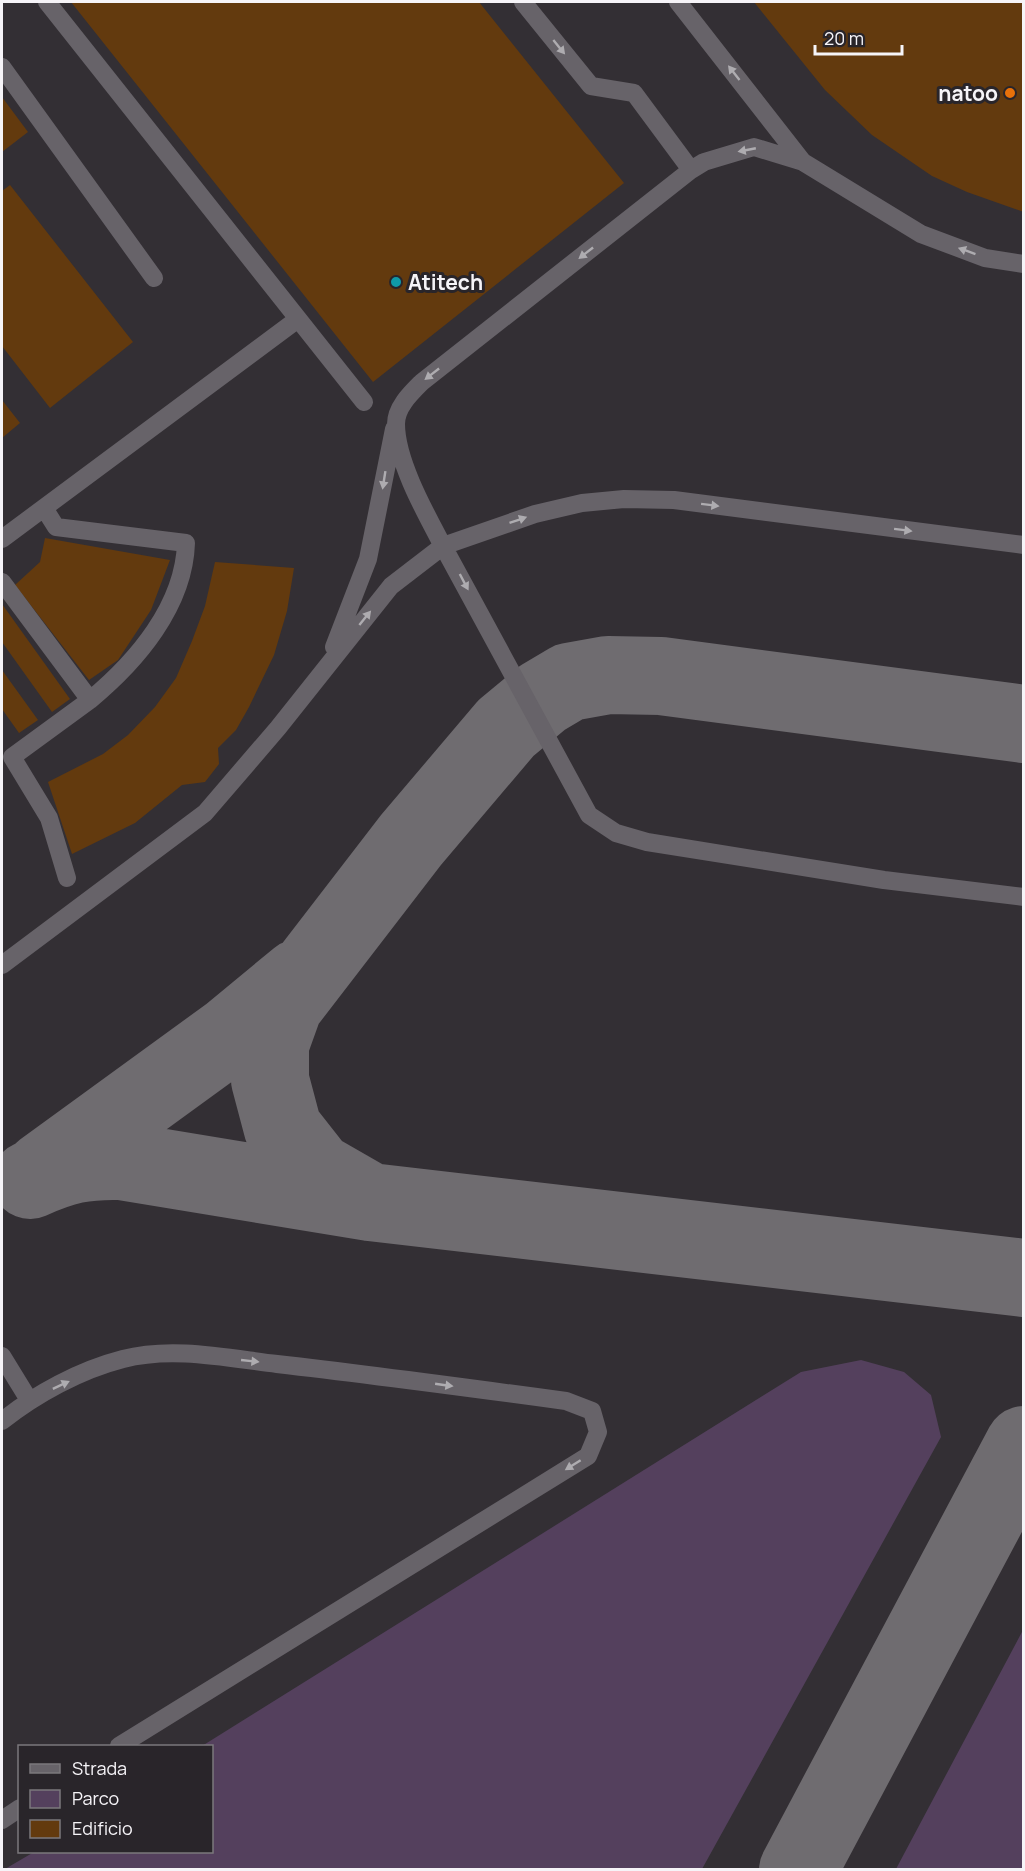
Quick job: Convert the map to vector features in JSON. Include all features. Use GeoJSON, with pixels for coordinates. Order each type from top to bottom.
{"type":"FeatureCollection","features":[{"type":"Feature","properties":{"kind":"lane"},"geometry":{"type":"LineString","coordinates":[[47,2],[364,402]]}},
{"type":"Feature","properties":{"kind":"lane"},"geometry":{"type":"LineString","coordinates":[[523,2],[591,86],[634,93],[691,170]]}},
{"type":"Feature","properties":{"kind":"lane"},"geometry":{"type":"LineString","coordinates":[[678,2],[803,162]]}},
{"type":"Feature","properties":{"kind":"lane"},"geometry":{"type":"LineString","coordinates":[[2,67],[154,278]]}},
{"type":"Feature","properties":{"kind":"lane"},"geometry":{"type":"LineString","coordinates":[[328,663],[368,560],[396,423],[403,402],[422,381],[704,162],[754,147],[803,162],[921,234],[985,258],[1023,264]]}},
{"type":"Feature","properties":{"kind":"lane"},"geometry":{"type":"LineString","coordinates":[[2,539],[298,319]]}},
{"type":"Feature","properties":{"kind":"lane"},"geometry":{"type":"LineString","coordinates":[[396,423],[408,472],[442,546],[589,815],[616,833],[646,842],[884,880],[1023,897]]}},
{"type":"Feature","properties":{"kind":"lane"},"geometry":{"type":"LineString","coordinates":[[2,964],[205,813],[279,728],[391,586],[442,546],[535,514],[582,503],[624,499],[674,500],[1023,545]]}},
{"type":"Feature","properties":{"kind":"lane"},"geometry":{"type":"LineString","coordinates":[[44,508],[56,526],[186,543],[186,559],[167,612],[122,674],[90,700],[7,750],[49,818],[67,878]]}},
{"type":"Feature","properties":{"kind":"lane"},"geometry":{"type":"LineString","coordinates":[[2,582],[90,700]]}},
{"type":"Feature","properties":{"kind":"lane"},"geometry":{"type":"LineString","coordinates":[[2,1420],[29,1400],[90,1371],[123,1359],[150,1355],[194,1355],[566,1401],[591,1411],[598,1432],[588,1456],[121,1745]]}},
{"type":"Feature","properties":{"kind":"lane"},"geometry":{"type":"LineString","coordinates":[[2,1356],[29,1400]]}},
{"type":"Feature","properties":{"kind":"lane"},"geometry":{"type":"LineString","coordinates":[[2,1820],[18,1809]]}},
{"type":"Feature","properties":{"kind":"green space"},"geometry":{"type":"Polygon","coordinates":[[[861,1360],[904,1372],[931,1395],[941,1437],[702,1869],[5,1869],[32,1853],[213,1853],[213,1745],[204,1745],[801,1372],[861,1360]]]}},
{"type":"Feature","properties":{"kind":"green space"},"geometry":{"type":"Polygon","coordinates":[[[1023,1630],[1023,1869],[896,1869],[1023,1630]]]}},
{"type":"Feature","properties":{"kind":"building","name":"Atitech"},"geometry":{"type":"Polygon","coordinates":[[[71,2],[479,2],[624,183],[373,382],[71,2]]]}},
{"type":"Feature","properties":{"kind":"building"},"geometry":{"type":"Polygon","coordinates":[[[754,2],[1024,2],[1024,212],[967,192],[932,176],[872,135],[825,90],[754,2]]]}},
{"type":"Feature","properties":{"kind":"building"},"geometry":{"type":"Polygon","coordinates":[[[2,97],[28,132],[2,152],[2,97]]]}},
{"type":"Feature","properties":{"kind":"building"},"geometry":{"type":"Polygon","coordinates":[[[10,185],[133,342],[50,408],[2,346],[2,191],[10,185]]]}},
{"type":"Feature","properties":{"kind":"building"},"geometry":{"type":"Polygon","coordinates":[[[2,400],[20,423],[2,438],[2,400]]]}},
{"type":"Feature","properties":{"kind":"building"},"geometry":{"type":"Polygon","coordinates":[[[45,538],[170,560],[151,610],[118,660],[89,680],[15,585],[40,562],[45,538]]]}},
{"type":"Feature","properties":{"kind":"building"},"geometry":{"type":"Polygon","coordinates":[[[215,562],[294,568],[287,611],[274,655],[249,707],[236,730],[218,748],[219,764],[205,782],[182,785],[135,823],[72,854],[48,782],[103,754],[128,735],[155,707],[176,678],[192,641],[205,606],[215,562]]]}},
{"type":"Feature","properties":{"kind":"building"},"geometry":{"type":"Polygon","coordinates":[[[2,604],[70,699],[52,712],[2,642],[2,604]]]}},
{"type":"Feature","properties":{"kind":"building"},"geometry":{"type":"Polygon","coordinates":[[[2,670],[38,720],[19,733],[2,709],[2,670]]]}},
{"type":"Feature","properties":{"kind":"taxiway"},"geometry":{"type":"LineString","coordinates":[[370,1202],[316,1171],[283,1129],[270,1080],[270,1044],[284,1005],[411,840],[506,728],[542,698],[569,682],[608,675],[661,676],[1024,724]]}},
{"type":"Feature","properties":{"kind":"taxiway"},"geometry":{"type":"LineString","coordinates":[[43,1171],[230,1035],[299,978]]}},
{"type":"Feature","properties":{"kind":"taxiway"},"geometry":{"type":"LineString","coordinates":[[30,1180],[74,1164],[121,1161],[370,1202],[1024,1278]]}},
{"type":"Feature","properties":{"kind":"taxiway"},"geometry":{"type":"LineString","coordinates":[[798,1870],[1024,1445]]}},
{"type":"Feature","properties":{"kind":"place","name":"natoo"},"geometry":{"type":"Point","coordinates":[1010,93]}},
{"type":"Feature","properties":{"kind":"place","name":"Atitech"},"geometry":{"type":"Point","coordinates":[396,282]}}]}
